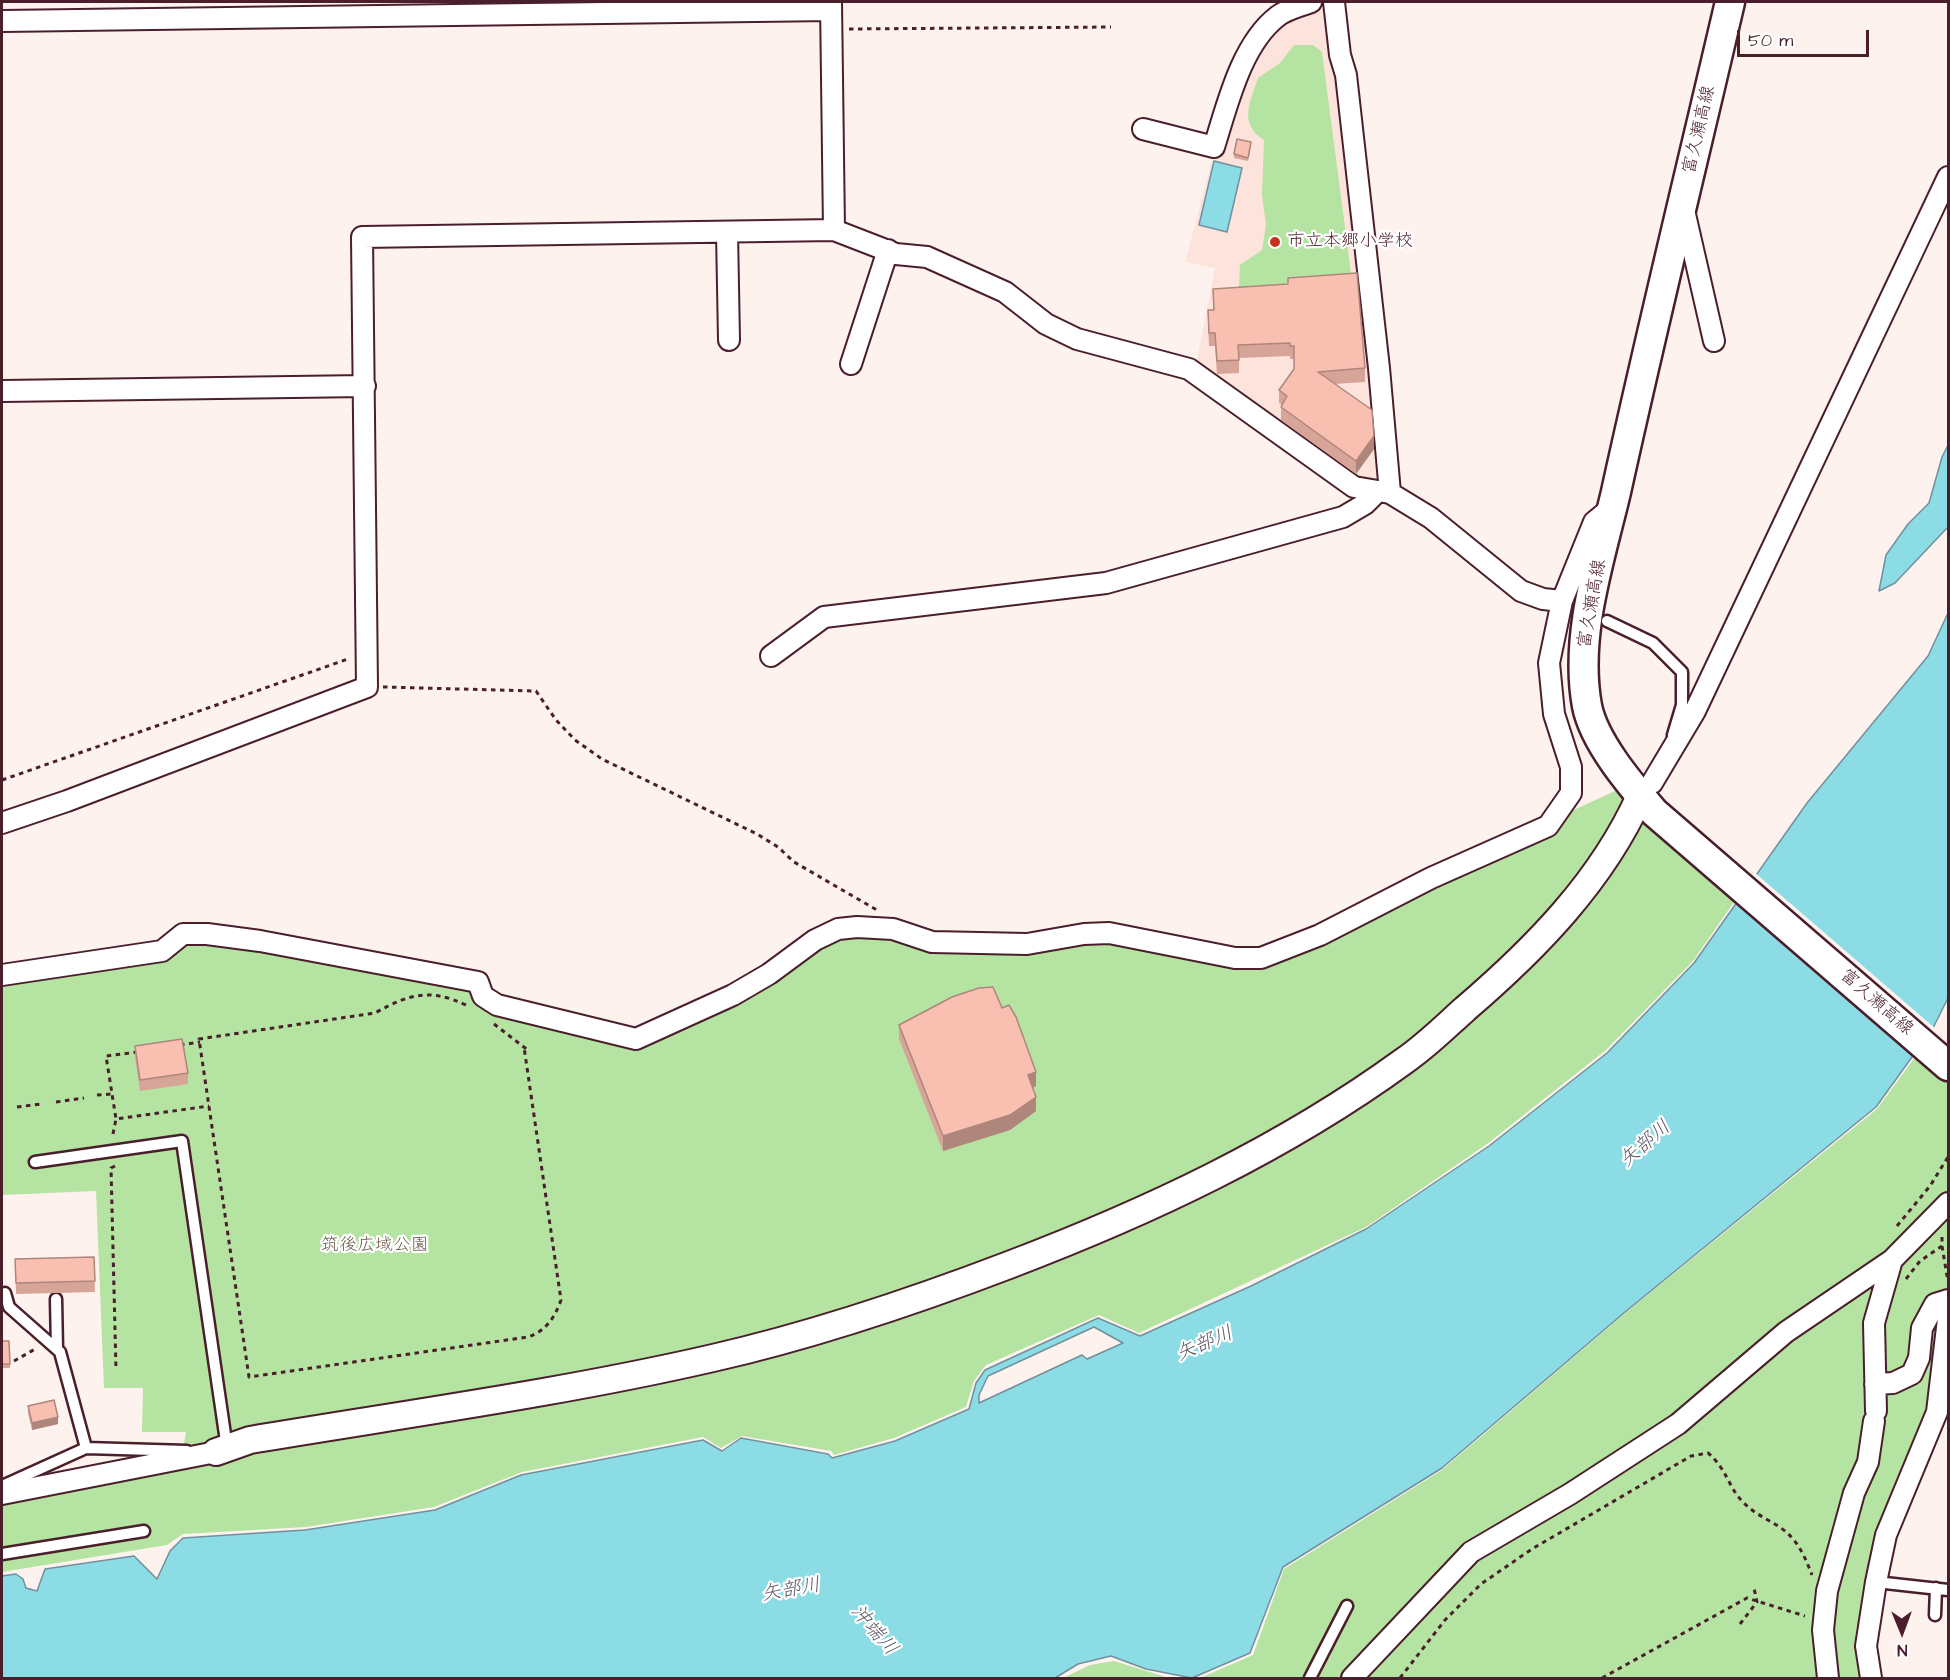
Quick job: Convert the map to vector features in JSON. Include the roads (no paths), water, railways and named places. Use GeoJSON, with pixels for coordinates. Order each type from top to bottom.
{"type":"FeatureCollection","features":[{"type":"Feature","properties":{"kind":"main road","name":"富久瀬高線"},"geometry":{"type":"LineString","coordinates":[[1730,2],[1612,507],[1585,634],[1585,691],[1588,709],[1601,738],[1624,776],[1948,1066]]}},
{"type":"Feature","properties":{"kind":"street"},"geometry":{"type":"LineString","coordinates":[[1143,129],[1214,147],[1239,70],[1267,26],[1280,15],[1311,2]]}},
{"type":"Feature","properties":{"kind":"street"},"geometry":{"type":"LineString","coordinates":[[1334,2],[1340,55],[1346,75],[1377,344],[1383,493]]}},
{"type":"Feature","properties":{"kind":"street"},"geometry":{"type":"LineString","coordinates":[[2,21],[831,14],[834,230]]}},
{"type":"Feature","properties":{"kind":"street"},"geometry":{"type":"LineString","coordinates":[[2,1494],[222,1450],[250,1440],[604,1381],[715,1358],[829,1328],[957,1285],[1148,1209],[1296,1132],[1406,1060],[1499,980],[1557,921],[1596,873],[1649,797],[1667,759],[1695,711],[1948,177]]}},
{"type":"Feature","properties":{"kind":"street"},"geometry":{"type":"LineString","coordinates":[[1683,205],[1714,341]]}},
{"type":"Feature","properties":{"kind":"street"},"geometry":{"type":"LineString","coordinates":[[2,823],[68,801],[367,687],[362,237],[834,230],[888,250],[927,257],[1005,292],[1046,324],[1077,339],[1189,369],[1354,488],[1383,493],[1431,518],[1521,591],[1544,599],[1567,603]]}},
{"type":"Feature","properties":{"kind":"street"},"geometry":{"type":"LineString","coordinates":[[727,232],[729,340]]}},
{"type":"Feature","properties":{"kind":"street"},"geometry":{"type":"LineString","coordinates":[[850,364],[888,250]]}},
{"type":"Feature","properties":{"kind":"street"},"geometry":{"type":"LineString","coordinates":[[2,391],[365,386]]}},
{"type":"Feature","properties":{"kind":"street"},"geometry":{"type":"LineString","coordinates":[[771,656],[824,617],[1106,583],[1342,517],[1383,493]]}},
{"type":"Feature","properties":{"kind":"street"},"geometry":{"type":"LineString","coordinates":[[2,975],[162,951],[183,934],[207,934],[478,982],[483,996],[497,1005],[636,1039],[733,995],[769,974],[815,940],[838,929],[857,927],[893,929],[932,942],[1015,943],[1109,933],[1206,954],[1261,958],[1320,935],[1431,878],[1548,826],[1571,792],[1571,767],[1554,714],[1549,663],[1594,522],[1612,507]]}},
{"type":"Feature","properties":{"kind":"street"},"geometry":{"type":"LineString","coordinates":[[1352,1678],[1471,1552],[1570,1494],[1678,1424],[1786,1332],[1892,1260],[1948,1203]]}},
{"type":"Feature","properties":{"kind":"street"},"geometry":{"type":"LineString","coordinates":[[1828,1678],[1823,1630],[1827,1591],[1854,1493],[1868,1462],[1875,1416],[1874,1323],[1892,1260]]}},
{"type":"Feature","properties":{"kind":"street"},"geometry":{"type":"LineString","coordinates":[[1875,1384],[1893,1383],[1912,1374],[1919,1358],[1922,1328],[1935,1304],[1948,1300]]}},
{"type":"Feature","properties":{"kind":"street"},"geometry":{"type":"LineString","coordinates":[[1871,1678],[1866,1646],[1886,1535],[1937,1412],[1948,1319]]}},
{"type":"Feature","properties":{"kind":"lane"},"geometry":{"type":"LineString","coordinates":[[1606,621],[1653,643],[1682,672],[1682,705],[1667,759]]}},
{"type":"Feature","properties":{"kind":"lane"},"geometry":{"type":"LineString","coordinates":[[2,1486],[86,1448],[222,1450],[182,1141],[35,1162]]}},
{"type":"Feature","properties":{"kind":"lane"},"geometry":{"type":"LineString","coordinates":[[5,1293],[9,1307],[57,1349]]}},
{"type":"Feature","properties":{"kind":"lane"},"geometry":{"type":"LineString","coordinates":[[56,1299],[57,1349],[68,1377],[86,1448]]}},
{"type":"Feature","properties":{"kind":"lane"},"geometry":{"type":"LineString","coordinates":[[2,1554],[144,1531]]}},
{"type":"Feature","properties":{"kind":"lane"},"geometry":{"type":"LineString","coordinates":[[1876,1582],[1948,1590]]}},
{"type":"Feature","properties":{"kind":"lane"},"geometry":{"type":"LineString","coordinates":[[1935,1616],[1936,1588]]}},
{"type":"Feature","properties":{"kind":"lane"},"geometry":{"type":"LineString","coordinates":[[1310,1678],[1347,1606]]}},
{"type":"Feature","properties":{"kind":"water"},"geometry":{"type":"Polygon","coordinates":[[[1214,161],[1242,168],[1227,232],[1199,225],[1214,161]]]}},
{"type":"Feature","properties":{"kind":"water"},"geometry":{"type":"Polygon","coordinates":[[[1948,445],[1948,527],[1895,583],[1879,591],[1886,555],[1908,524],[1929,503],[1942,457],[1948,445]]]}},
{"type":"Feature","properties":{"kind":"water"},"geometry":{"type":"Polygon","coordinates":[[[1948,613],[1948,998],[1933,1028],[1876,1107],[1625,1312],[1442,1468],[1283,1567],[1250,1653],[1192,1678],[1146,1669],[1111,1656],[1078,1664],[1055,1678],[2,1678],[2,1576],[16,1574],[23,1579],[26,1588],[37,1591],[45,1569],[134,1556],[157,1579],[170,1551],[183,1538],[305,1530],[435,1510],[521,1475],[703,1440],[722,1451],[741,1438],[828,1454],[832,1458],[895,1441],[969,1409],[976,1383],[985,1370],[1098,1318],[1140,1336],[1251,1286],[1366,1229],[1489,1146],[1607,1053],[1694,963],[1807,803],[1928,656],[1948,613]],[[1094,1327],[988,1376],[979,1395],[979,1403],[1082,1355],[1087,1359],[1123,1343],[1094,1327]]]}},
{"type":"Feature","properties":{"kind":"place","name":"市立本郷小学校"},"geometry":{"type":"Point","coordinates":[1275,242]}},
{"type":"Feature","properties":{"kind":"water label","name":"矢部川"},"geometry":{"type":"Point","coordinates":[1646,1145]}},
{"type":"Feature","properties":{"kind":"water label","name":"矢部川"},"geometry":{"type":"Point","coordinates":[1205,1345]}},
{"type":"Feature","properties":{"kind":"water label","name":"矢部川"},"geometry":{"type":"Point","coordinates":[791,1591]}},
{"type":"Feature","properties":{"kind":"water label","name":"沖端川"},"geometry":{"type":"Point","coordinates":[873,1631]}},
{"type":"Feature","properties":{"kind":"park label","name":"筑後広域公園"},"geometry":{"type":"Point","coordinates":[375,1246]}}]}
